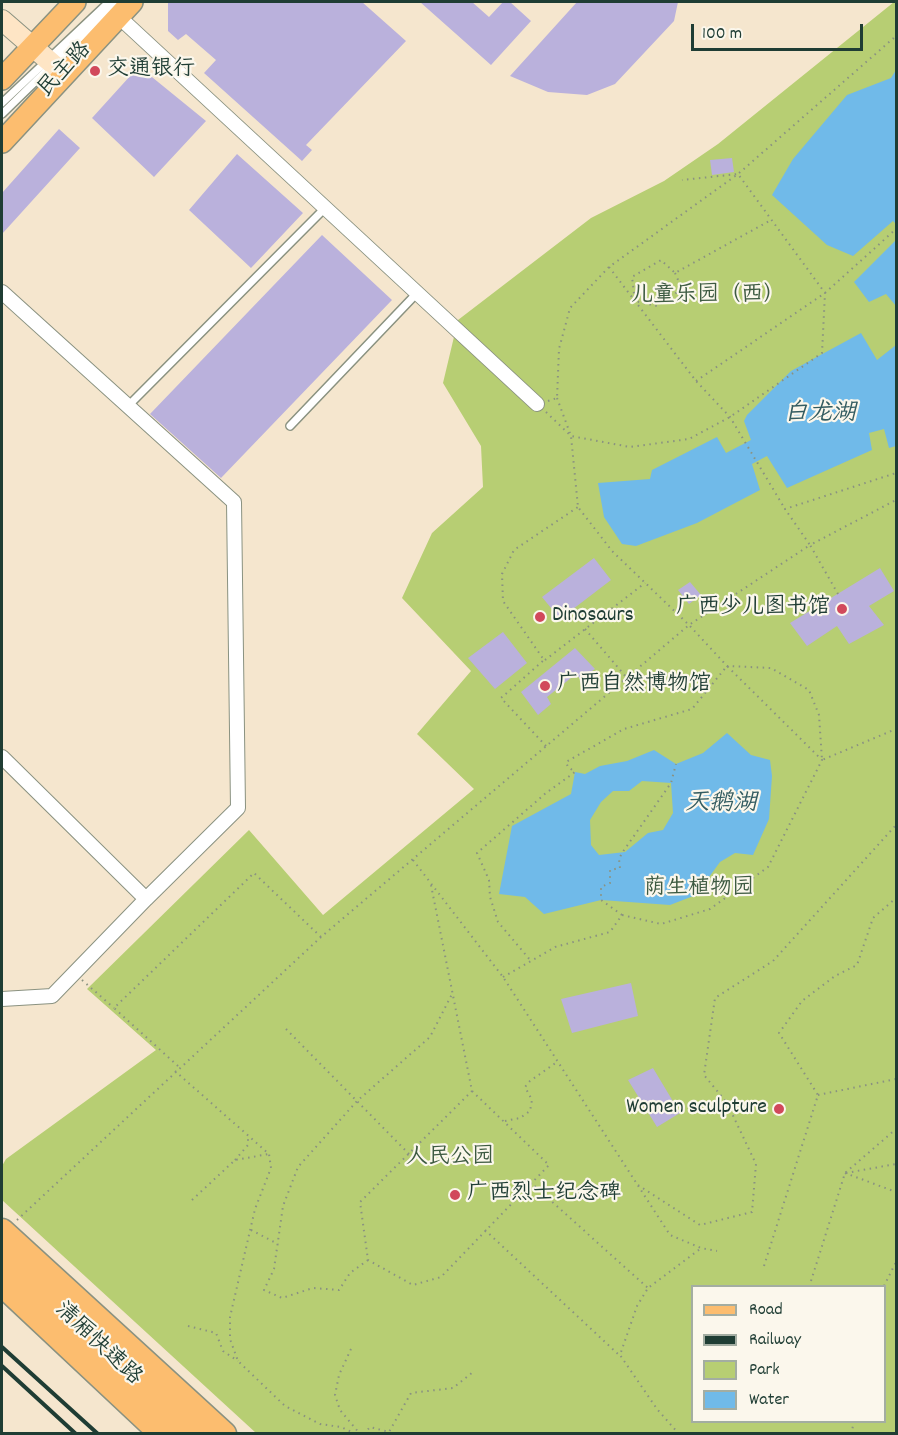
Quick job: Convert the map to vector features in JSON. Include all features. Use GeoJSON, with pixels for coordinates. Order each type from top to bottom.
{"type":"FeatureCollection","features":[{"type":"Feature","properties":{"kind":"highway","name":"清厢快速路"},"geometry":{"type":"LineString","coordinates":[[2,1242],[192,1434]]}},
{"type":"Feature","properties":{"kind":"highway"},"geometry":{"type":"LineString","coordinates":[[2,1242],[224,1434]]}},
{"type":"Feature","properties":{"kind":"highway","name":"清厢快速路"},"geometry":{"type":"LineString","coordinates":[[2,1284],[162,1434]]}},
{"type":"Feature","properties":{"kind":"main road","name":"民主路"},"geometry":{"type":"LineString","coordinates":[[2,142],[48,62],[75,2]]}},
{"type":"Feature","properties":{"kind":"main road","name":"民主路"},"geometry":{"type":"LineString","coordinates":[[2,79],[48,62],[119,5]]}},
{"type":"Feature","properties":{"kind":"main road"},"geometry":{"type":"LineString","coordinates":[[2,1242],[201,1434]]}},
{"type":"Feature","properties":{"kind":"main road"},"geometry":{"type":"LineString","coordinates":[[2,1284],[175,1434]]}},
{"type":"Feature","properties":{"kind":"street"},"geometry":{"type":"LineString","coordinates":[[119,5],[326,207],[537,404]]}},
{"type":"Feature","properties":{"kind":"street"},"geometry":{"type":"LineString","coordinates":[[2,20],[48,62]]}},
{"type":"Feature","properties":{"kind":"street"},"geometry":{"type":"LineString","coordinates":[[2,292],[234,502],[238,808],[52,996],[2,999]]}},
{"type":"Feature","properties":{"kind":"street"},"geometry":{"type":"LineString","coordinates":[[2,757],[146,899]]}},
{"type":"Feature","properties":{"kind":"lane"},"geometry":{"type":"LineString","coordinates":[[2,103],[48,62]]}},
{"type":"Feature","properties":{"kind":"lane"},"geometry":{"type":"LineString","coordinates":[[2,114],[48,62]]}},
{"type":"Feature","properties":{"kind":"lane"},"geometry":{"type":"LineString","coordinates":[[128,406],[326,207]]}},
{"type":"Feature","properties":{"kind":"lane"},"geometry":{"type":"LineString","coordinates":[[290,426],[418,292]]}},
{"type":"Feature","properties":{"kind":"path"},"geometry":{"type":"LineString","coordinates":[[822,760],[689,625],[612,551],[578,507],[571,436],[557,398],[559,349],[570,308],[609,267],[738,174],[897,36]]}},
{"type":"Feature","properties":{"kind":"path"},"geometry":{"type":"LineString","coordinates":[[682,180],[738,174]]}},
{"type":"Feature","properties":{"kind":"path"},"geometry":{"type":"LineString","coordinates":[[537,404],[571,436],[630,447],[689,439],[730,417],[822,353],[825,293],[738,174]]}},
{"type":"Feature","properties":{"kind":"path"},"geometry":{"type":"LineString","coordinates":[[675,273],[771,220]]}},
{"type":"Feature","properties":{"kind":"path"},"geometry":{"type":"LineString","coordinates":[[696,381],[825,293],[897,230]]}},
{"type":"Feature","properties":{"kind":"path"},"geometry":{"type":"LineString","coordinates":[[661,261],[675,273],[682,289],[666,301],[657,306],[635,301],[633,277],[661,261]]}},
{"type":"Feature","properties":{"kind":"path"},"geometry":{"type":"LineString","coordinates":[[609,267],[696,381],[730,417],[838,594]]}},
{"type":"Feature","properties":{"kind":"path"},"geometry":{"type":"LineString","coordinates":[[537,404],[557,398]]}},
{"type":"Feature","properties":{"kind":"path"},"geometry":{"type":"LineString","coordinates":[[785,509],[897,473]]}},
{"type":"Feature","properties":{"kind":"path"},"geometry":{"type":"LineString","coordinates":[[2,1242],[179,1067],[321,937],[689,625],[810,545],[897,500]]}},
{"type":"Feature","properties":{"kind":"path"},"geometry":{"type":"LineString","coordinates":[[544,660],[503,601],[502,574],[514,550],[578,507]]}},
{"type":"Feature","properties":{"kind":"path"},"geometry":{"type":"LineString","coordinates":[[546,746],[501,698],[544,660],[645,583]]}},
{"type":"Feature","properties":{"kind":"path"},"geometry":{"type":"LineString","coordinates":[[585,629],[627,678]]}},
{"type":"Feature","properties":{"kind":"path"},"geometry":{"type":"LineString","coordinates":[[676,764],[671,783],[619,859],[620,868],[610,870],[610,883],[601,887],[601,900],[622,915],[661,924],[710,909],[768,867],[822,760],[819,715],[809,690],[771,668],[727,666]]}},
{"type":"Feature","properties":{"kind":"path"},"geometry":{"type":"LineString","coordinates":[[531,962],[498,922],[490,897],[489,880],[477,853],[546,793],[575,772],[568,768],[566,762],[624,729],[692,709],[727,666]]}},
{"type":"Feature","properties":{"kind":"path"},"geometry":{"type":"LineString","coordinates":[[822,760],[897,729]]}},
{"type":"Feature","properties":{"kind":"path"},"geometry":{"type":"LineString","coordinates":[[638,1185],[700,1225],[752,1212],[756,1164],[727,1103],[704,1075],[715,998],[774,961],[897,825]]}},
{"type":"Feature","properties":{"kind":"path"},"geometry":{"type":"LineString","coordinates":[[412,860],[503,977],[670,1235],[701,1248],[717,1251]]}},
{"type":"Feature","properties":{"kind":"path"},"geometry":{"type":"LineString","coordinates":[[114,1008],[254,873],[321,937]]}},
{"type":"Feature","properties":{"kind":"path"},"geometry":{"type":"LineString","coordinates":[[368,1260],[413,1285],[441,1277],[530,1182],[549,1165],[472,1091],[430,883]]}},
{"type":"Feature","properties":{"kind":"path"},"geometry":{"type":"LineString","coordinates":[[764,1266],[818,1095],[779,1033],[802,1001],[835,976],[857,964],[873,918],[897,898]]}},
{"type":"Feature","properties":{"kind":"path"},"geometry":{"type":"LineString","coordinates":[[503,977],[555,947],[610,932],[622,915]]}},
{"type":"Feature","properties":{"kind":"path"},"geometry":{"type":"LineString","coordinates":[[74,973],[179,1067]]}},
{"type":"Feature","properties":{"kind":"path"},"geometry":{"type":"LineString","coordinates":[[368,1260],[350,1273],[339,1290],[313,1288],[282,1298],[264,1290],[274,1269],[283,1206],[298,1167],[357,1101],[430,1037],[452,994]]}},
{"type":"Feature","properties":{"kind":"path"},"geometry":{"type":"LineString","coordinates":[[286,1029],[409,1154]]}},
{"type":"Feature","properties":{"kind":"path"},"geometry":{"type":"LineString","coordinates":[[505,1121],[520,1118],[530,1111],[532,1100],[525,1087],[558,1062]]}},
{"type":"Feature","properties":{"kind":"path"},"geometry":{"type":"LineString","coordinates":[[175,1071],[269,1154],[271,1168],[255,1209],[230,1317],[230,1339],[237,1361]]}},
{"type":"Feature","properties":{"kind":"path"},"geometry":{"type":"LineString","coordinates":[[818,1095],[897,1079]]}},
{"type":"Feature","properties":{"kind":"path"},"geometry":{"type":"LineString","coordinates":[[368,1260],[360,1202],[472,1091]]}},
{"type":"Feature","properties":{"kind":"path"},"geometry":{"type":"LineString","coordinates":[[812,1281],[845,1173],[897,1129]]}},
{"type":"Feature","properties":{"kind":"path"},"geometry":{"type":"LineString","coordinates":[[192,1200],[248,1145],[248,1135]]}},
{"type":"Feature","properties":{"kind":"path"},"geometry":{"type":"LineString","coordinates":[[235,1160],[269,1154]]}},
{"type":"Feature","properties":{"kind":"path"},"geometry":{"type":"LineString","coordinates":[[845,1173],[897,1164]]}},
{"type":"Feature","properties":{"kind":"path"},"geometry":{"type":"LineString","coordinates":[[845,1173],[897,1192]]}},
{"type":"Feature","properties":{"kind":"path"},"geometry":{"type":"LineString","coordinates":[[530,1182],[648,1288]]}},
{"type":"Feature","properties":{"kind":"path"},"geometry":{"type":"LineString","coordinates":[[251,1230],[278,1244]]}},
{"type":"Feature","properties":{"kind":"path"},"geometry":{"type":"LineString","coordinates":[[485,1230],[620,1355],[657,1409],[679,1434]]}},
{"type":"Feature","properties":{"kind":"path"},"geometry":{"type":"LineString","coordinates":[[620,1355],[637,1306],[648,1288],[701,1248]]}},
{"type":"Feature","properties":{"kind":"path"},"geometry":{"type":"LineString","coordinates":[[885,1285],[897,1263]]}},
{"type":"Feature","properties":{"kind":"path"},"geometry":{"type":"LineString","coordinates":[[188,1326],[216,1333],[223,1350],[285,1406],[320,1424],[341,1426],[358,1434]]}},
{"type":"Feature","properties":{"kind":"path"},"geometry":{"type":"LineString","coordinates":[[351,1349],[339,1375],[335,1395],[340,1410],[358,1434]]}},
{"type":"Feature","properties":{"kind":"path"},"geometry":{"type":"LineString","coordinates":[[364,1434],[370,1427],[389,1432],[411,1393],[453,1388],[473,1372]]}},
{"type":"Feature","properties":{"kind":"green space","name":"人民公园"},"geometry":{"type":"Polygon","coordinates":[[[896,2],[896,1433],[256,1433],[2,1200],[2,1166],[6,1159],[156,1050],[87,989],[249,830],[323,915],[474,789],[417,734],[471,671],[402,598],[432,533],[483,487],[481,446],[443,383],[458,320],[591,218],[664,181],[718,144],[896,2]]]}},
{"type":"Feature","properties":{"kind":"water"},"geometry":{"type":"Polygon","coordinates":[[[896,70],[896,224],[893,221],[853,256],[827,245],[772,195],[793,159],[847,95],[891,78],[896,70]]]}},
{"type":"Feature","properties":{"kind":"water"},"geometry":{"type":"Polygon","coordinates":[[[896,240],[896,306],[886,294],[869,302],[854,282],[896,240]]]}},
{"type":"Feature","properties":{"kind":"water","name":"白龙湖"},"geometry":{"type":"Polygon","coordinates":[[[861,333],[877,360],[896,345],[896,446],[889,448],[884,429],[869,433],[872,450],[787,488],[767,456],[752,464],[760,490],[697,523],[636,546],[622,544],[604,517],[598,483],[650,479],[652,470],[717,437],[726,453],[751,440],[744,421],[747,415],[791,371],[861,333]]]}},
{"type":"Feature","properties":{"kind":"water","name":"天鹅湖"},"geometry":{"type":"Polygon","coordinates":[[[727,733],[751,755],[770,760],[772,776],[769,819],[753,855],[735,853],[720,862],[696,895],[670,905],[601,900],[544,914],[525,897],[499,894],[512,826],[571,794],[575,772],[585,774],[600,766],[627,761],[654,750],[676,764],[703,753],[727,733]],[[642,781],[629,791],[613,791],[601,802],[590,820],[591,845],[599,855],[625,852],[648,833],[663,830],[673,813],[671,783],[642,781]]]}},
{"type":"Feature","properties":{"kind":"building"},"geometry":{"type":"Polygon","coordinates":[[[168,2],[362,2],[406,41],[306,145],[312,150],[302,161],[204,73],[216,60],[186,34],[178,40],[168,31],[168,2]]]}},
{"type":"Feature","properties":{"kind":"building"},"geometry":{"type":"Polygon","coordinates":[[[420,2],[472,2],[489,17],[503,2],[510,2],[531,21],[491,65],[420,2]]]}},
{"type":"Feature","properties":{"kind":"building"},"geometry":{"type":"Polygon","coordinates":[[[577,2],[678,2],[674,21],[615,84],[587,95],[548,92],[510,76],[577,2]]]}},
{"type":"Feature","properties":{"kind":"building"},"geometry":{"type":"Polygon","coordinates":[[[147,73],[206,121],[154,177],[92,118],[131,75],[147,73]]]}},
{"type":"Feature","properties":{"kind":"building"},"geometry":{"type":"Polygon","coordinates":[[[59,129],[80,148],[2,234],[2,193],[59,129]]]}},
{"type":"Feature","properties":{"kind":"building"},"geometry":{"type":"Polygon","coordinates":[[[237,154],[303,213],[251,268],[189,210],[237,154]]]}},
{"type":"Feature","properties":{"kind":"building"},"geometry":{"type":"Polygon","coordinates":[[[732,158],[734,172],[712,175],[710,160],[732,158]]]}},
{"type":"Feature","properties":{"kind":"building"},"geometry":{"type":"Polygon","coordinates":[[[322,235],[392,300],[221,478],[150,414],[322,235]]]}},
{"type":"Feature","properties":{"kind":"building"},"geometry":{"type":"Polygon","coordinates":[[[594,558],[611,580],[560,619],[542,597],[594,558]]]}},
{"type":"Feature","properties":{"kind":"building","name":"广西少儿图书馆"},"geometry":{"type":"Polygon","coordinates":[[[880,568],[894,591],[869,606],[884,625],[849,644],[837,626],[807,646],[790,623],[880,568]]]}},
{"type":"Feature","properties":{"kind":"building"},"geometry":{"type":"Polygon","coordinates":[[[690,582],[701,595],[689,604],[678,590],[690,582]]]}},
{"type":"Feature","properties":{"kind":"building"},"geometry":{"type":"Polygon","coordinates":[[[503,632],[527,663],[495,689],[468,658],[503,632]]]}},
{"type":"Feature","properties":{"kind":"building","name":"广西自然博物馆"},"geometry":{"type":"Polygon","coordinates":[[[575,648],[595,669],[580,679],[576,674],[547,697],[551,704],[538,715],[521,692],[575,648]]]}},
{"type":"Feature","properties":{"kind":"building"},"geometry":{"type":"Polygon","coordinates":[[[631,983],[638,1016],[572,1033],[561,999],[631,983]]]}},
{"type":"Feature","properties":{"kind":"building"},"geometry":{"type":"Polygon","coordinates":[[[653,1068],[680,1113],[657,1127],[628,1080],[653,1068]]]}},
{"type":"Feature","properties":{"kind":"railway"},"geometry":{"type":"LineString","coordinates":[[2,1347],[98,1434]]}},
{"type":"Feature","properties":{"kind":"railway"},"geometry":{"type":"LineString","coordinates":[[2,1366],[76,1434]]}},
{"type":"Feature","properties":{"kind":"place","name":"交通银行"},"geometry":{"type":"Point","coordinates":[95,71]}},
{"type":"Feature","properties":{"kind":"place","name":"广西少儿图书馆"},"geometry":{"type":"Point","coordinates":[842,609]}},
{"type":"Feature","properties":{"kind":"place","name":"Dinosaurs"},"geometry":{"type":"Point","coordinates":[540,617]}},
{"type":"Feature","properties":{"kind":"place","name":"广西自然博物馆"},"geometry":{"type":"Point","coordinates":[545,686]}},
{"type":"Feature","properties":{"kind":"place","name":"Women sculpture"},"geometry":{"type":"Point","coordinates":[779,1109]}},
{"type":"Feature","properties":{"kind":"place","name":"广西烈士纪念碑"},"geometry":{"type":"Point","coordinates":[455,1195]}},
{"type":"Feature","properties":{"kind":"park label","name":"儿童乐园（西）"},"geometry":{"type":"Point","coordinates":[708,297]}},
{"type":"Feature","properties":{"kind":"park label","name":"荫生植物园"},"geometry":{"type":"Point","coordinates":[699,890]}}]}
